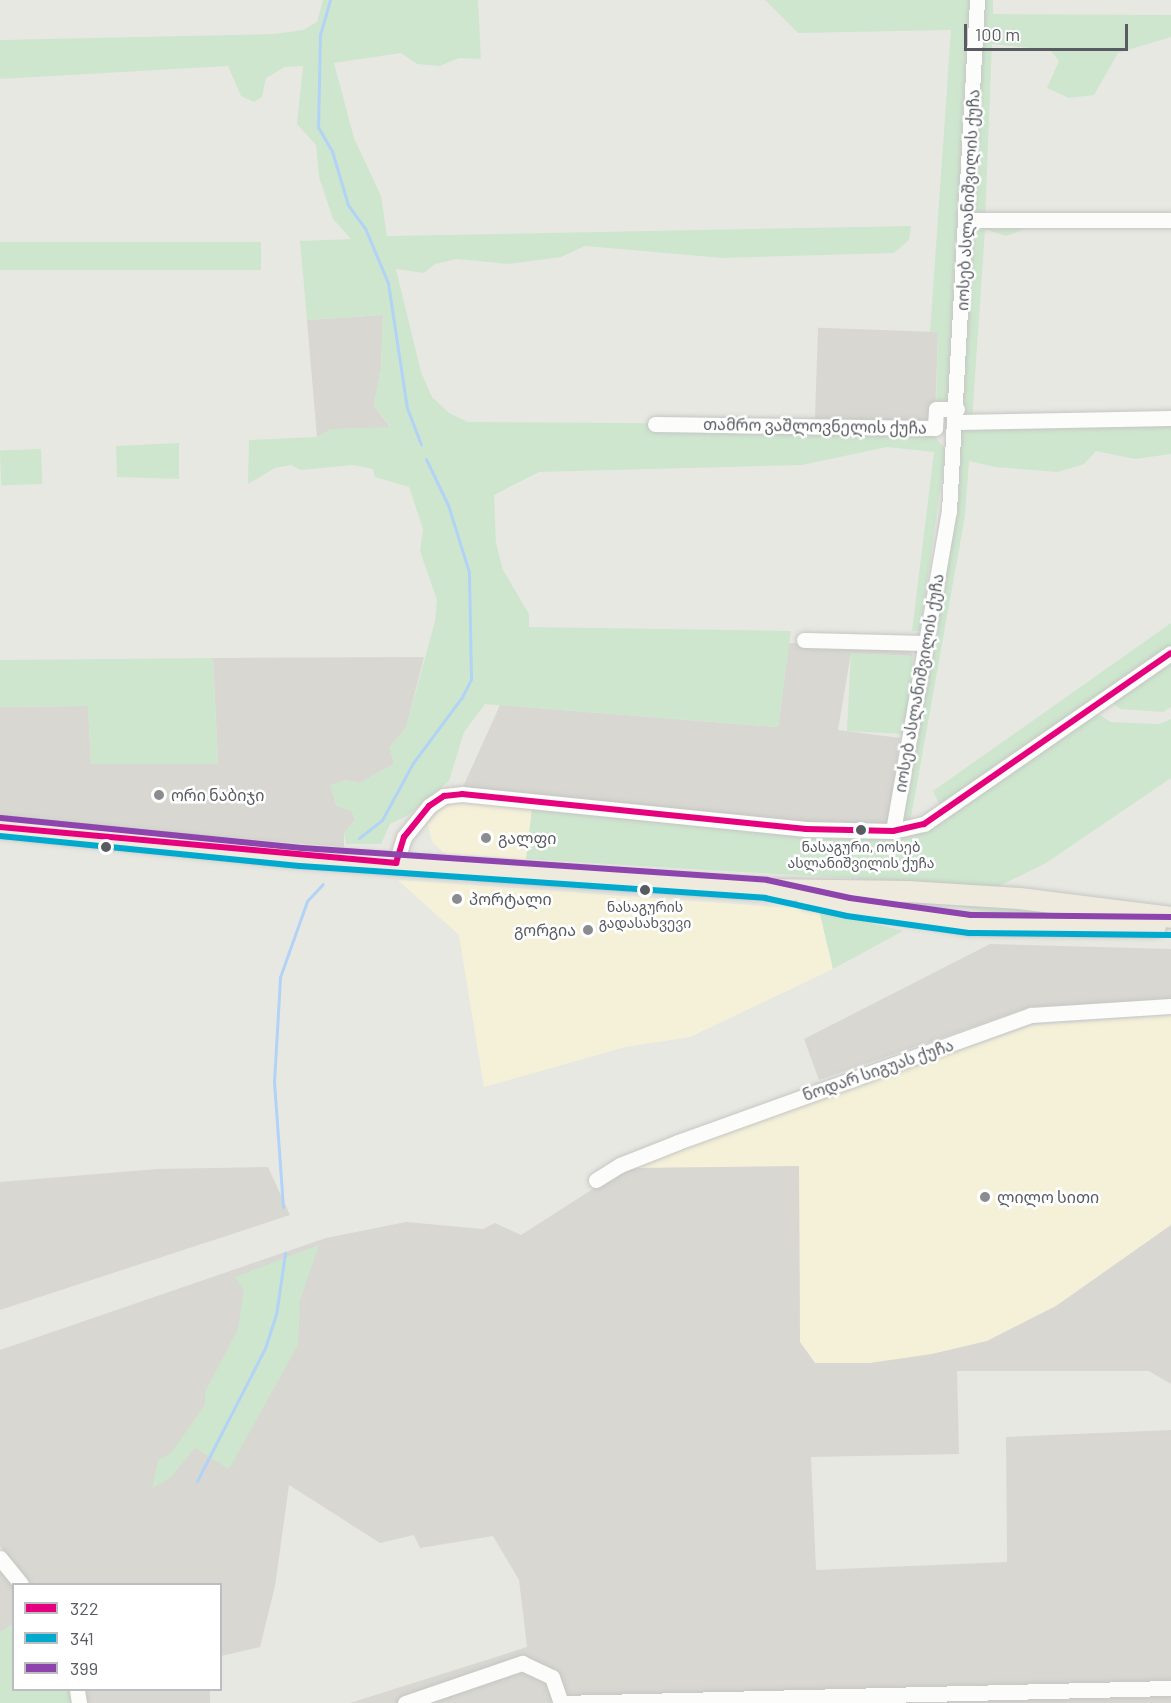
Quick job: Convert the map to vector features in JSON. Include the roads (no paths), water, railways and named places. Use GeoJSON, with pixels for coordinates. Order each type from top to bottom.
{"type":"FeatureCollection","features":[{"type":"Feature","properties":{"kind":"highway"},"geometry":{"type":"LineString","coordinates":[[0,827],[396,863],[766,890],[907,891],[1019,898],[1171,917]]}},
{"type":"Feature","properties":{"kind":"highway"},"geometry":{"type":"LineString","coordinates":[[766,890],[848,907],[970,924],[1171,926]]}},
{"type":"Feature","properties":{"kind":"street","name":"იოსებ ასლანიშვილის ქუჩა"},"geometry":{"type":"LineString","coordinates":[[893,831],[950,512],[956,442],[977,0]]}},
{"type":"Feature","properties":{"kind":"street"},"geometry":{"type":"LineString","coordinates":[[967,220],[1171,220]]}},
{"type":"Feature","properties":{"kind":"street","name":"თამრო ვაშლოვნელის ქუჩა"},"geometry":{"type":"LineString","coordinates":[[655,424],[925,424],[935,428],[936,409],[957,415]]}},
{"type":"Feature","properties":{"kind":"street"},"geometry":{"type":"LineString","coordinates":[[957,415],[1171,418]]}},
{"type":"Feature","properties":{"kind":"street"},"geometry":{"type":"LineString","coordinates":[[935,428],[956,442]]}},
{"type":"Feature","properties":{"kind":"street"},"geometry":{"type":"LineString","coordinates":[[804,640],[926,643]]}},
{"type":"Feature","properties":{"kind":"street"},"geometry":{"type":"LineString","coordinates":[[396,863],[404,837],[429,806],[444,796],[462,794],[806,829],[893,831],[924,824],[1171,653]]}},
{"type":"Feature","properties":{"kind":"street","name":"ნოდარ სიგუას ქუჩა"},"geometry":{"type":"LineString","coordinates":[[596,1180],[620,1165],[678,1142],[1031,1015],[1171,1006]]}},
{"type":"Feature","properties":{"kind":"street"},"geometry":{"type":"LineString","coordinates":[[0,1558],[20,1583]]}},
{"type":"Feature","properties":{"kind":"street"},"geometry":{"type":"LineString","coordinates":[[405,1703],[522,1663],[552,1677],[561,1703],[1171,1688]]}},
{"type":"Feature","properties":{"kind":"waterway"},"geometry":{"type":"LineString","coordinates":[[330,0],[320,34],[318,127],[332,151],[348,205],[365,228],[388,283],[407,408],[421,444]]}},
{"type":"Feature","properties":{"kind":"waterway"},"geometry":{"type":"LineString","coordinates":[[359,838],[382,820],[413,763],[462,697],[471,679],[469,572],[448,505],[426,459]]}},
{"type":"Feature","properties":{"kind":"waterway"},"geometry":{"type":"LineString","coordinates":[[283,1207],[274,1082],[280,977],[307,901],[323,884]]}},
{"type":"Feature","properties":{"kind":"waterway"},"geometry":{"type":"LineString","coordinates":[[197,1481],[265,1348],[276,1315],[285,1253]]}},
{"type":"Feature","properties":{"kind":"place","name":"ორი ნაბიჯი"},"geometry":{"type":"Point","coordinates":[159,795]}},
{"type":"Feature","properties":{"kind":"place","name":"ნასაგური, იოსებ ასლანიშვილის ქუჩა"},"geometry":{"type":"Point","coordinates":[861,830]}},
{"type":"Feature","properties":{"kind":"place","name":"გალფი"},"geometry":{"type":"Point","coordinates":[486,838]}},
{"type":"Feature","properties":{"kind":"place","name":"ნასაგურის გადასახვევი"},"geometry":{"type":"Point","coordinates":[645,890]}},
{"type":"Feature","properties":{"kind":"place","name":"პორტალი"},"geometry":{"type":"Point","coordinates":[457,899]}},
{"type":"Feature","properties":{"kind":"place","name":"გორგია"},"geometry":{"type":"Point","coordinates":[588,930]}},
{"type":"Feature","properties":{"kind":"place","name":"ლილო სითი"},"geometry":{"type":"Point","coordinates":[985,1197]}}]}
